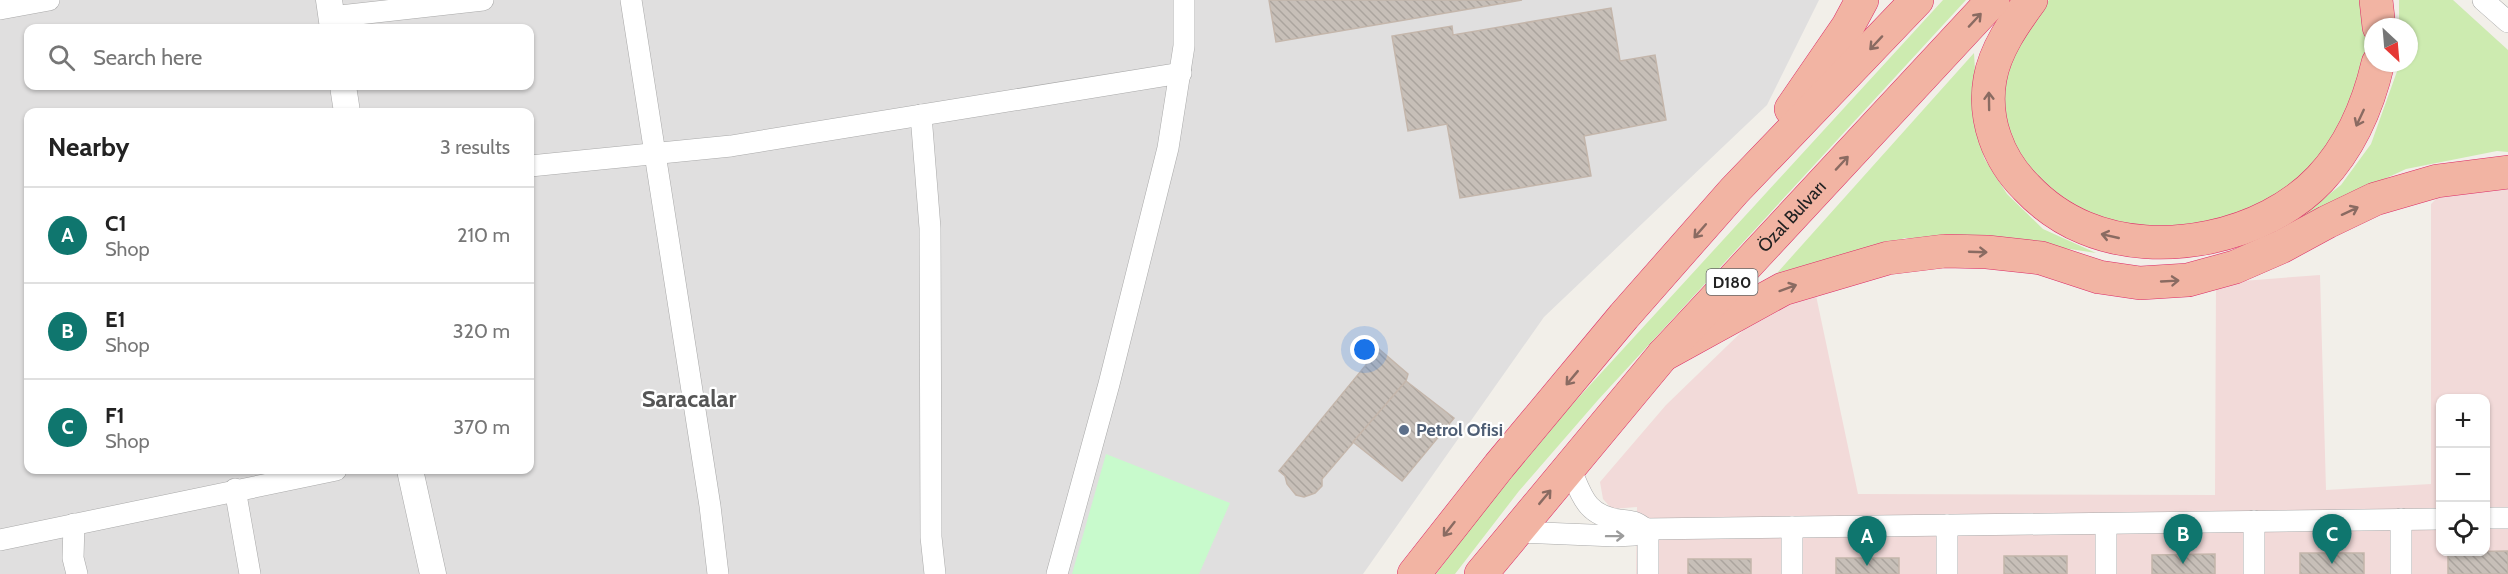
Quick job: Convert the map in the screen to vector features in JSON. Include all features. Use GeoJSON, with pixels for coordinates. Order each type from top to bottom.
{"type":"FeatureCollection","features":[{"type":"Feature","properties":{"kind":"highway"},"geometry":{"type":"LineString","coordinates":[[1734,191],[1848,26],[1862,0]]}},
{"type":"Feature","properties":{"kind":"highway"},"geometry":{"type":"LineString","coordinates":[[1414,574],[1520,440],[1624,316],[1734,191],[1917,0]]}},
{"type":"Feature","properties":{"kind":"highway","name":"Özal Bulvarı"},"geometry":{"type":"LineString","coordinates":[[1480,574],[1663,355],[1993,0]]}},
{"type":"Feature","properties":{"kind":"highway"},"geometry":{"type":"LineString","coordinates":[[2031,0],[2008,34],[1990,78],[1989,116],[2003,158],[2015,177],[2062,217],[2084,228],[2131,241],[2163,242],[2220,235],[2258,222],[2301,196],[2320,179],[2351,138],[2363,115],[2375,72]]}},
{"type":"Feature","properties":{"kind":"highway"},"geometry":{"type":"LineString","coordinates":[[2376,0],[2378,18]]}},
{"type":"Feature","properties":{"kind":"highway"},"geometry":{"type":"LineString","coordinates":[[1663,355],[1783,289],[1888,258],[1945,251],[1988,252],[2041,258],[2099,277],[2140,283],[2188,280],[2235,267],[2281,247],[2375,199],[2437,181],[2508,172]]}},
{"type":"Feature","properties":{"kind":"street"},"geometry":{"type":"LineString","coordinates":[[0,9],[49,0]]}},
{"type":"Feature","properties":{"kind":"street"},"geometry":{"type":"LineString","coordinates":[[331,15],[483,0]]}},
{"type":"Feature","properties":{"kind":"street"},"geometry":{"type":"LineString","coordinates":[[631,0],[710,506],[718,574]]}},
{"type":"Feature","properties":{"kind":"street"},"geometry":{"type":"LineString","coordinates":[[1057,574],[1128,311],[1168,148],[1184,46],[1184,0]]}},
{"type":"Feature","properties":{"kind":"street"},"geometry":{"type":"LineString","coordinates":[[2483,0],[2508,22]]}},
{"type":"Feature","properties":{"kind":"street"},"geometry":{"type":"LineString","coordinates":[[534,166],[730,146],[1181,73]]}},
{"type":"Feature","properties":{"kind":"street"},"geometry":{"type":"LineString","coordinates":[[344,90],[346,108]]}},
{"type":"Feature","properties":{"kind":"street"},"geometry":{"type":"LineString","coordinates":[[921,116],[930,228],[931,537],[935,574]]}},
{"type":"Feature","properties":{"kind":"street"},"geometry":{"type":"LineString","coordinates":[[1569,468],[1585,503],[1592,510],[1608,518],[1637,522],[1647,529]]}},
{"type":"Feature","properties":{"kind":"street"},"geometry":{"type":"LineString","coordinates":[[0,540],[315,474]]}},
{"type":"Feature","properties":{"kind":"street"},"geometry":{"type":"LineString","coordinates":[[411,474],[433,574]]}},
{"type":"Feature","properties":{"kind":"street"},"geometry":{"type":"LineString","coordinates":[[235,489],[250,574]]}},
{"type":"Feature","properties":{"kind":"street"},"geometry":{"type":"LineString","coordinates":[[2490,518],[2508,518]]}},
{"type":"Feature","properties":{"kind":"street"},"geometry":{"type":"LineString","coordinates":[[2401,519],[2401,574]]}},
{"type":"Feature","properties":{"kind":"street"},"geometry":{"type":"LineString","coordinates":[[1515,532],[1634,536],[1647,529],[2436,519]]}},
{"type":"Feature","properties":{"kind":"street"},"geometry":{"type":"LineString","coordinates":[[2254,521],[2254,574]]}},
{"type":"Feature","properties":{"kind":"street"},"geometry":{"type":"LineString","coordinates":[[74,524],[73,558],[77,574]]}},
{"type":"Feature","properties":{"kind":"street"},"geometry":{"type":"LineString","coordinates":[[2106,524],[2106,574]]}},
{"type":"Feature","properties":{"kind":"street"},"geometry":{"type":"LineString","coordinates":[[1947,525],[1947,574]]}},
{"type":"Feature","properties":{"kind":"street"},"geometry":{"type":"LineString","coordinates":[[1792,527],[1792,574]]}},
{"type":"Feature","properties":{"kind":"street"},"geometry":{"type":"LineString","coordinates":[[1647,529],[1648,574]]}},
{"type":"Feature","properties":{"kind":"shaded area"},"geometry":{"type":"Polygon","coordinates":[[[0,0],[1819,0],[1767,105],[1544,317],[1363,574],[0,574],[0,0]]]}},
{"type":"Feature","properties":{"kind":"shaded area"},"geometry":{"type":"Polygon","coordinates":[[[2508,185],[2508,574],[1636,574],[1637,507],[1612,509],[1603,499],[1600,482],[1666,405],[1758,316],[1814,286],[1858,494],[2215,495],[2216,283],[2320,275],[2326,490],[2431,484],[2431,204],[2442,193],[2508,185]]]}},
{"type":"Feature","properties":{"kind":"green space"},"geometry":{"type":"Polygon","coordinates":[[[1943,0],[1966,0],[1598,400],[1519,491],[1455,574],[1436,574],[1479,517],[1569,408],[1943,0]]]}},
{"type":"Feature","properties":{"kind":"green space"},"geometry":{"type":"Polygon","coordinates":[[[2049,0],[2365,0],[2362,75],[2336,135],[2318,158],[2292,184],[2269,200],[2234,216],[2197,225],[2158,228],[2126,224],[2096,216],[2078,208],[2037,179],[2010,144],[2001,100],[2017,36],[2049,0]]]}},
{"type":"Feature","properties":{"kind":"green space"},"geometry":{"type":"Polygon","coordinates":[[[2399,0],[2453,0],[2508,50],[2508,152],[2497,151],[2406,169],[2296,220],[2341,185],[2371,144],[2397,72],[2418,72],[2418,18],[2399,18],[2399,0]]]}},
{"type":"Feature","properties":{"kind":"green space"},"geometry":{"type":"Polygon","coordinates":[[[1974,53],[1978,121],[1984,158],[2007,194],[2043,229],[2096,253],[1997,238],[1905,238],[1777,273],[1974,53]]]}},
{"type":"Feature","properties":{"kind":"green space"},"geometry":{"type":"Polygon","coordinates":[[[1106,454],[1230,503],[1199,574],[1072,574],[1106,454]]]}},
{"type":"Feature","properties":{"kind":"building"},"geometry":{"type":"Polygon","coordinates":[[[1269,0],[1522,0],[1276,42],[1269,0]]]}},
{"type":"Feature","properties":{"kind":"building"},"geometry":{"type":"Polygon","coordinates":[[[1611,8],[1620,61],[1655,55],[1666,120],[1584,136],[1591,176],[1460,198],[1447,124],[1408,131],[1392,36],[1452,26],[1453,35],[1611,8]]]}},
{"type":"Feature","properties":{"kind":"building"},"geometry":{"type":"Polygon","coordinates":[[[1379,349],[1408,374],[1406,381],[1322,479],[1322,486],[1315,493],[1304,497],[1296,495],[1287,484],[1285,476],[1279,471],[1379,349]]]}},
{"type":"Feature","properties":{"kind":"building"},"geometry":{"type":"Polygon","coordinates":[[[1406,381],[1454,418],[1402,481],[1353,442],[1406,381]]]}},
{"type":"Feature","properties":{"kind":"building"},"geometry":{"type":"Polygon","coordinates":[[[2490,551],[2508,551],[2508,574],[2448,574],[2448,556],[2490,556],[2490,551]]]}},
{"type":"Feature","properties":{"kind":"building"},"geometry":{"type":"Polygon","coordinates":[[[2300,553],[2364,553],[2364,574],[2300,574],[2300,553]]]}},
{"type":"Feature","properties":{"kind":"building"},"geometry":{"type":"Polygon","coordinates":[[[2215,554],[2215,574],[2152,574],[2152,555],[2215,554]]]}},
{"type":"Feature","properties":{"kind":"building"},"geometry":{"type":"Polygon","coordinates":[[[2004,556],[2067,556],[2067,574],[2004,574],[2004,556]]]}},
{"type":"Feature","properties":{"kind":"building"},"geometry":{"type":"Polygon","coordinates":[[[1836,558],[1899,558],[1899,574],[1836,574],[1836,558]]]}},
{"type":"Feature","properties":{"kind":"building"},"geometry":{"type":"Polygon","coordinates":[[[1688,559],[1751,559],[1751,574],[1688,574],[1688,559]]]}},
{"type":"Feature","properties":{"kind":"place","name":"Petrol Ofisi"},"geometry":{"type":"Point","coordinates":[1404,430]}},
{"type":"Feature","properties":{"kind":"place","name":"E1"},"geometry":{"type":"Point","coordinates":[2183,564]}},
{"type":"Feature","properties":{"kind":"place","name":"F1"},"geometry":{"type":"Point","coordinates":[2332,564]}},
{"type":"Feature","properties":{"kind":"place","name":"C1"},"geometry":{"type":"Point","coordinates":[1867,566]}},
{"type":"Feature","properties":{"kind":"district","name":"Saracalar"},"geometry":{"type":"Point","coordinates":[689,399]}}]}
